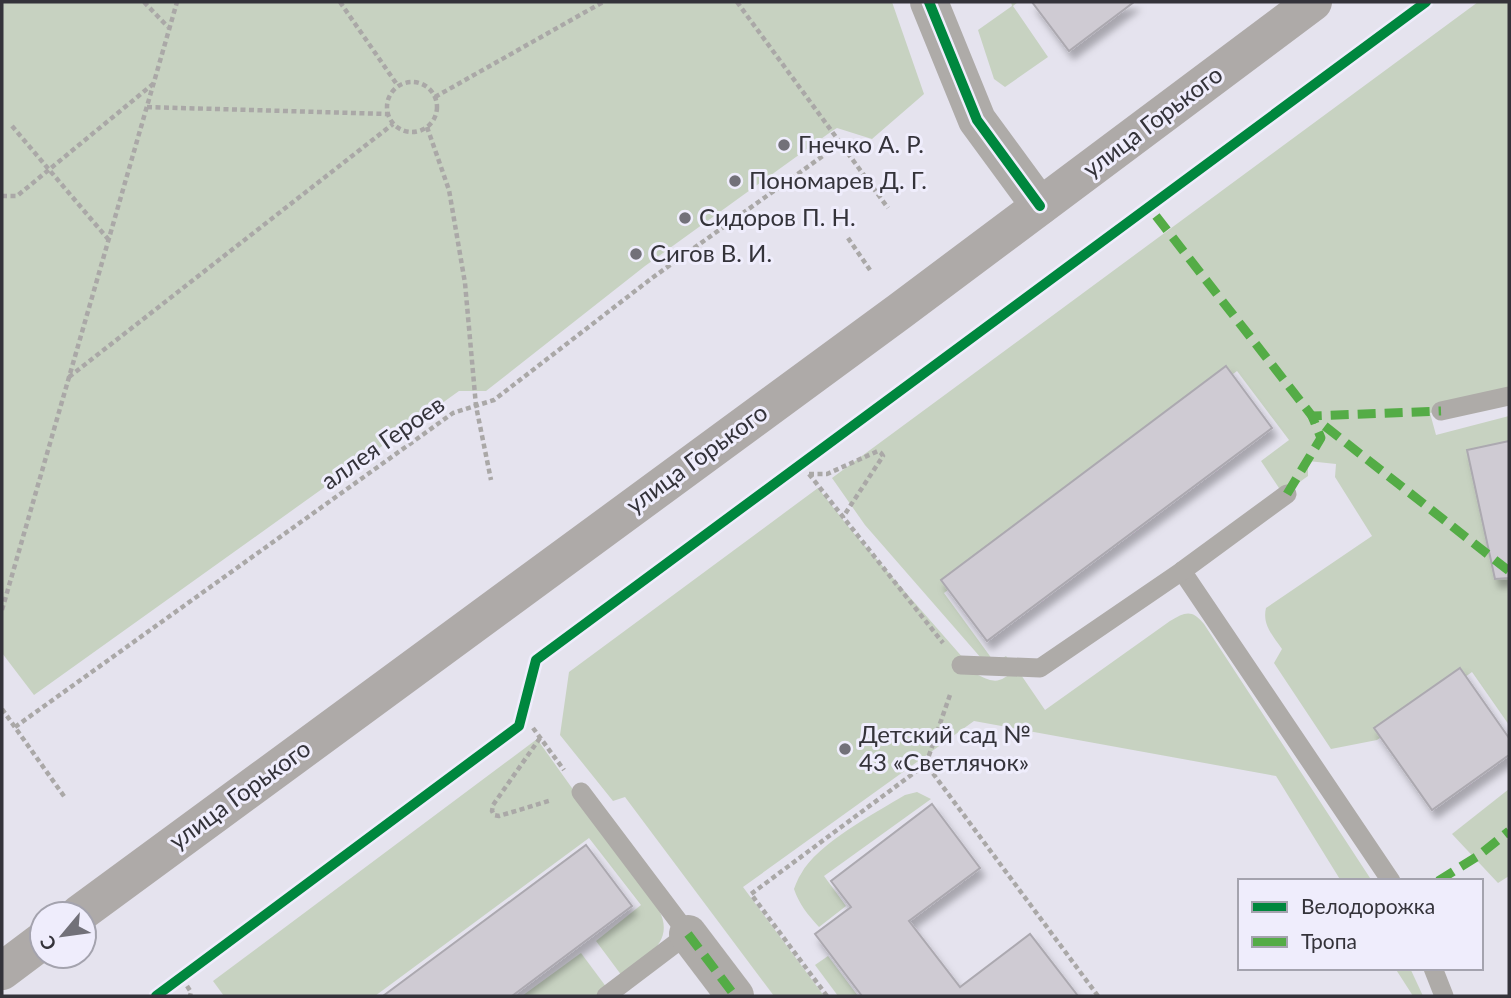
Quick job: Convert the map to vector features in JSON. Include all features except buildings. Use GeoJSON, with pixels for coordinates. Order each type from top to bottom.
{"type":"FeatureCollection","features":[{"type":"Feature","properties":{"kind":"main road","name":"улица Горького"},"geometry":{"type":"LineString","coordinates":[[98,900],[1313,2]]}},
{"type":"Feature","properties":{"kind":"main road"},"geometry":{"type":"LineString","coordinates":[[2,971],[28,952]]}},
{"type":"Feature","properties":{"kind":"street"},"geometry":{"type":"LineString","coordinates":[[929,2],[977,120],[1040,206]]}},
{"type":"Feature","properties":{"kind":"street"},"geometry":{"type":"LineString","coordinates":[[688,934],[735,996]]}},
{"type":"Feature","properties":{"kind":"lane"},"geometry":{"type":"LineString","coordinates":[[1441,411],[1509,396]]}},
{"type":"Feature","properties":{"kind":"lane"},"geometry":{"type":"LineString","coordinates":[[961,665],[1040,668],[1182,571],[1287,494]]}},
{"type":"Feature","properties":{"kind":"lane"},"geometry":{"type":"LineString","coordinates":[[1182,571],[1390,879]]}},
{"type":"Feature","properties":{"kind":"lane"},"geometry":{"type":"LineString","coordinates":[[581,792],[688,934],[606,996]]}},
{"type":"Feature","properties":{"kind":"lane"},"geometry":{"type":"LineString","coordinates":[[1434,970],[1444,996]]}},
{"type":"Feature","properties":{"kind":"path"},"geometry":{"type":"LineString","coordinates":[[144,2],[169,28]]}},
{"type":"Feature","properties":{"kind":"path"},"geometry":{"type":"LineString","coordinates":[[2,610],[177,2]]}},
{"type":"Feature","properties":{"kind":"path"},"geometry":{"type":"LineString","coordinates":[[340,2],[398,86]]}},
{"type":"Feature","properties":{"kind":"path"},"geometry":{"type":"LineString","coordinates":[[435,97],[603,2]]}},
{"type":"Feature","properties":{"kind":"path"},"geometry":{"type":"LineString","coordinates":[[737,2],[888,208]]}},
{"type":"Feature","properties":{"kind":"path"},"geometry":{"type":"LineString","coordinates":[[2,196],[17,196],[153,83]]}},
{"type":"Feature","properties":{"kind":"path"},"geometry":{"type":"LineString","coordinates":[[419,83],[435,97],[434,118],[427,127],[419,131],[400,130],[388,114],[387,103],[398,86],[419,83]]}},
{"type":"Feature","properties":{"kind":"path"},"geometry":{"type":"LineString","coordinates":[[146,107],[388,114]]}},
{"type":"Feature","properties":{"kind":"path"},"geometry":{"type":"LineString","coordinates":[[69,377],[393,124]]}},
{"type":"Feature","properties":{"kind":"path"},"geometry":{"type":"LineString","coordinates":[[12,126],[108,239]]}},
{"type":"Feature","properties":{"kind":"path"},"geometry":{"type":"LineString","coordinates":[[427,127],[449,190],[466,283],[476,406],[491,480]]}},
{"type":"Feature","properties":{"kind":"path"},"geometry":{"type":"LineString","coordinates":[[848,238],[870,270]]}},
{"type":"Feature","properties":{"kind":"path"},"geometry":{"type":"LineString","coordinates":[[827,996],[751,894],[926,764],[961,665],[843,517],[809,474],[827,474],[878,451],[883,456],[843,517]]}},
{"type":"Feature","properties":{"kind":"path"},"geometry":{"type":"LineString","coordinates":[[2,709],[66,799]]}},
{"type":"Feature","properties":{"kind":"path"},"geometry":{"type":"LineString","coordinates":[[533,728],[581,792],[499,816],[494,815],[493,805],[540,738]]}},
{"type":"Feature","properties":{"kind":"path"},"geometry":{"type":"LineString","coordinates":[[926,764],[1098,996]]}},
{"type":"Feature","properties":{"kind":"path"},"geometry":{"type":"LineString","coordinates":[[188,972],[182,983],[192,995]]}},
{"type":"Feature","properties":{"kind":"green space"},"geometry":{"type":"Polygon","coordinates":[[[2,2],[892,2],[924,94],[872,139],[837,128],[832,131],[645,266],[486,391],[459,391],[34,695],[2,653],[2,2]]]}},
{"type":"Feature","properties":{"kind":"green space"},"geometry":{"type":"Polygon","coordinates":[[[1011,2],[1018,2],[1013,6],[1048,57],[1005,87],[994,79],[978,30],[1012,6],[1011,2]]]}},
{"type":"Feature","properties":{"kind":"green space"},"geometry":{"type":"Polygon","coordinates":[[[1478,2],[1509,2],[1509,394],[1430,413],[1436,435],[1509,416],[1509,445],[1472,453],[1493,539],[1509,535],[1509,725],[1472,672],[1377,740],[1331,749],[1274,663],[1282,649],[1267,625],[1266,608],[1372,536],[1335,477],[1336,464],[1308,461],[1308,476],[1283,494],[1261,461],[1289,440],[1237,371],[944,593],[995,663],[1006,656],[1008,659],[988,666],[865,525],[832,478],[1478,2]]]}},
{"type":"Feature","properties":{"kind":"green space"},"geometry":{"type":"Polygon","coordinates":[[[818,488],[851,530],[978,675],[995,681],[1017,669],[1045,710],[1170,621],[1184,614],[1196,616],[1204,624],[1371,879],[1340,879],[1276,776],[974,721],[743,887],[824,996],[774,996],[625,797],[613,801],[560,735],[569,672],[818,488]]]}},
{"type":"Feature","properties":{"kind":"green space"},"geometry":{"type":"Polygon","coordinates":[[[537,739],[659,910],[663,922],[661,941],[648,956],[622,976],[596,941],[641,905],[589,838],[375,996],[224,996],[213,981],[537,739]]]}},
{"type":"Feature","properties":{"kind":"green space"},"geometry":{"type":"Polygon","coordinates":[[[1509,789],[1509,876],[1498,883],[1452,834],[1509,789]]]}},
{"type":"Feature","properties":{"kind":"green space"},"geometry":{"type":"Polygon","coordinates":[[[917,792],[931,799],[824,876],[846,906],[819,927],[798,900],[794,889],[809,863],[848,830],[905,795],[917,792]]]}},
{"type":"Feature","properties":{"kind":"green space"},"geometry":{"type":"Polygon","coordinates":[[[581,953],[607,988],[596,996],[522,996],[581,953]]]}},
{"type":"Feature","properties":{"kind":"green space"},"geometry":{"type":"Polygon","coordinates":[[[828,956],[858,996],[838,996],[815,965],[828,956]]]}},
{"type":"Feature","properties":{"kind":"green space"},"geometry":{"type":"Polygon","coordinates":[[[1396,970],[1411,970],[1423,996],[1413,996],[1396,970]]]}},
{"type":"Feature","properties":{"kind":"marked path"},"geometry":{"type":"LineString","coordinates":[[1156,216],[1312,416],[1509,571]]}},
{"type":"Feature","properties":{"kind":"marked path"},"geometry":{"type":"LineString","coordinates":[[1287,494],[1321,438],[1312,416],[1441,411]]}},
{"type":"Feature","properties":{"kind":"marked path"},"geometry":{"type":"LineString","coordinates":[[1441,879],[1478,856],[1509,831]]}},
{"type":"Feature","properties":{"kind":"marked path"},"geometry":{"type":"LineString","coordinates":[[688,934],[735,996]]}},
{"type":"Feature","properties":{"kind":"cycle path"},"geometry":{"type":"LineString","coordinates":[[929,2],[977,120],[1040,206]]}},
{"type":"Feature","properties":{"kind":"cycle path"},"geometry":{"type":"LineString","coordinates":[[156,996],[519,726],[536,660],[1426,2]]}},
{"type":"Feature","properties":{"kind":"place","name":"Гнечко А. Р."},"geometry":{"type":"Point","coordinates":[784,145]}},
{"type":"Feature","properties":{"kind":"place","name":"Пономарев Д. Г."},"geometry":{"type":"Point","coordinates":[735,181]}},
{"type":"Feature","properties":{"kind":"place","name":"Сидоров П. Н."},"geometry":{"type":"Point","coordinates":[685,218]}},
{"type":"Feature","properties":{"kind":"place","name":"Сигов В. И."},"geometry":{"type":"Point","coordinates":[636,254]}},
{"type":"Feature","properties":{"kind":"place","name":"Детский сад № 43 «Светлячок»"},"geometry":{"type":"Point","coordinates":[845,749]}}]}
